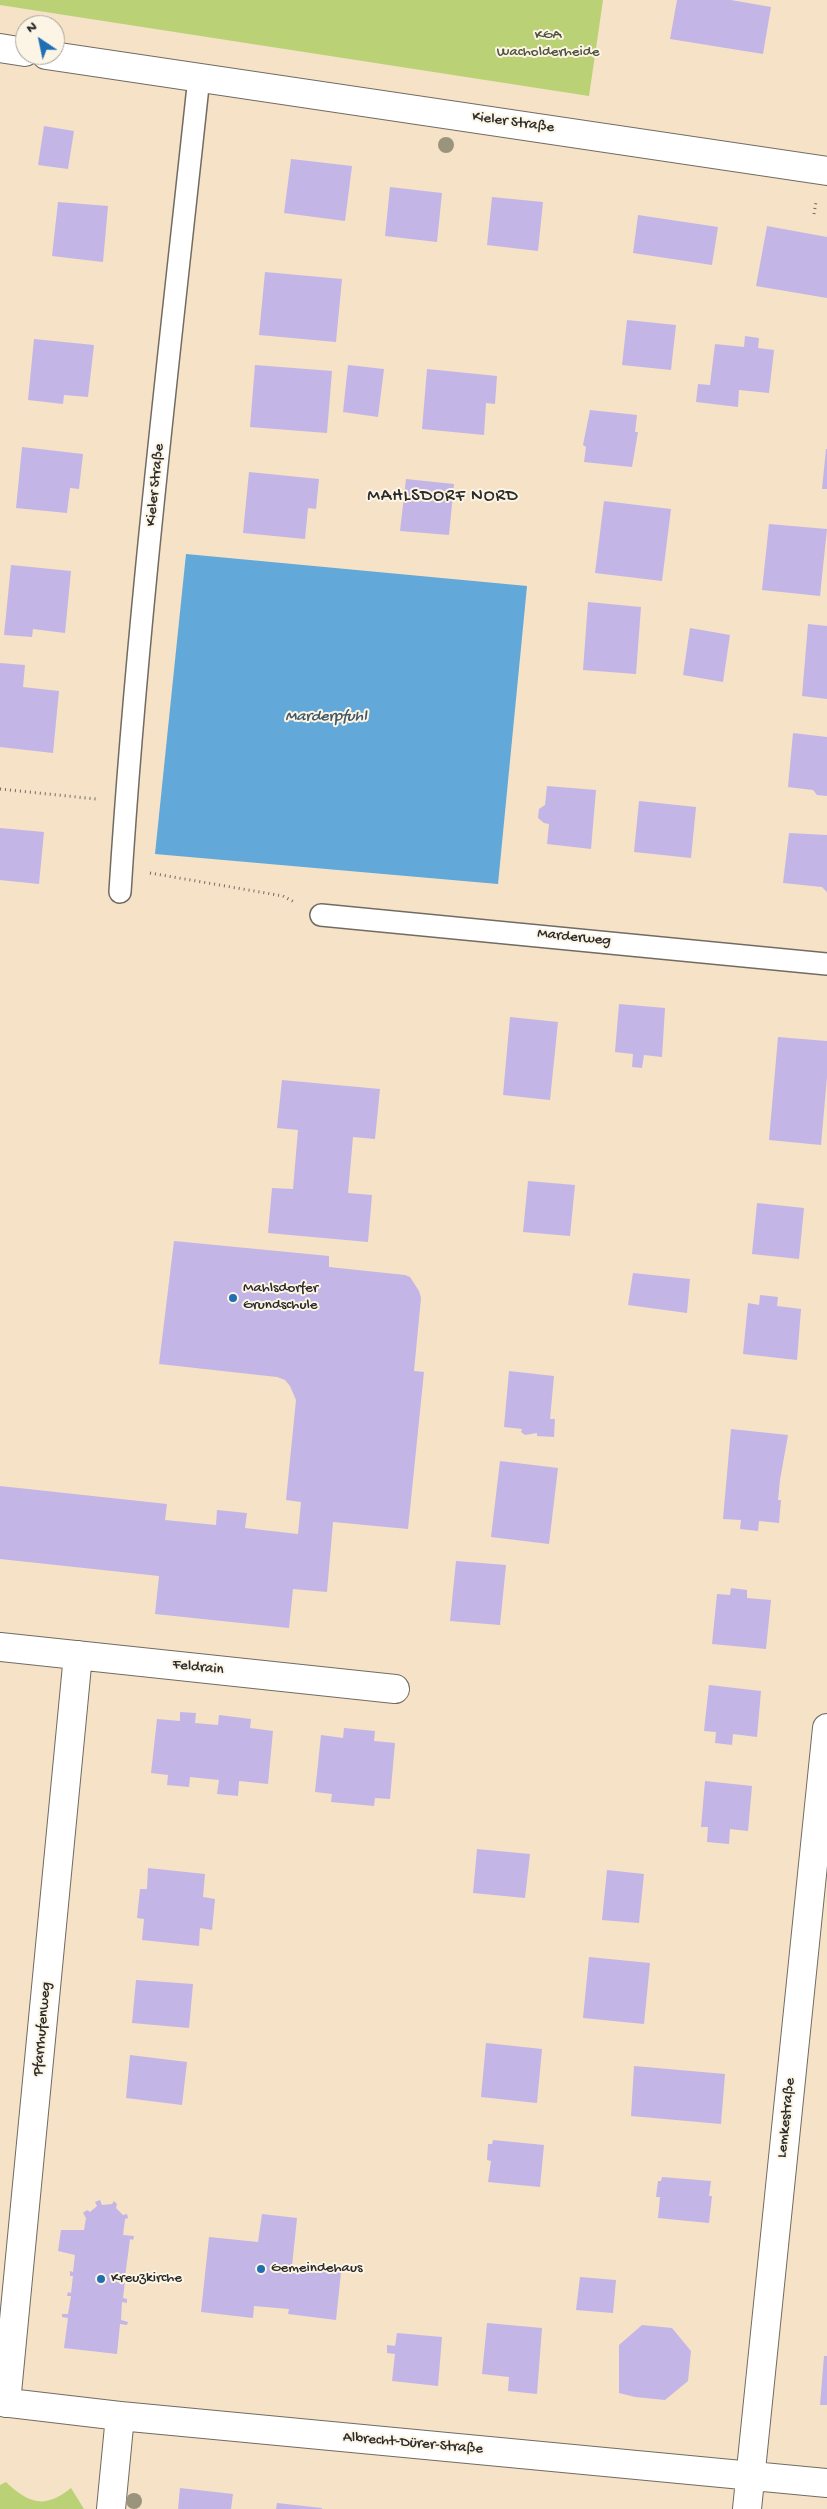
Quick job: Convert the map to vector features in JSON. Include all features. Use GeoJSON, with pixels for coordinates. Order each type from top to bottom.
{"type":"FeatureCollection","features":[{"type":"Feature","properties":{"kind":"street"},"geometry":{"type":"LineString","coordinates":[[0,48],[15,50]]}},
{"type":"Feature","properties":{"kind":"street","name":"Kieler Straße"},"geometry":{"type":"LineString","coordinates":[[65,58],[827,171]]}},
{"type":"Feature","properties":{"kind":"street","name":"Feldrain"},"geometry":{"type":"LineString","coordinates":[[0,1647],[395,1690]]}},
{"type":"Feature","properties":{"kind":"street","name":"Pfarrhufenweg"},"geometry":{"type":"LineString","coordinates":[[3,2402],[78,1654]]}},
{"type":"Feature","properties":{"kind":"street","name":"Lemkestraße"},"geometry":{"type":"LineString","coordinates":[[747,2509],[827,1728]]}},
{"type":"Feature","properties":{"kind":"street","name":"Albrecht-Dürer-Straße"},"geometry":{"type":"LineString","coordinates":[[3,2402],[120,2416],[827,2482]]}},
{"type":"Feature","properties":{"kind":"street"},"geometry":{"type":"LineString","coordinates":[[111,2509],[120,2416]]}},
{"type":"Feature","properties":{"kind":"lane","name":"Kieler Straße"},"geometry":{"type":"LineString","coordinates":[[120,892],[126,802],[199,77]]}},
{"type":"Feature","properties":{"kind":"lane","name":"Marderweg"},"geometry":{"type":"LineString","coordinates":[[321,915],[827,964]]}},
{"type":"Feature","properties":{"kind":"path"},"geometry":{"type":"LineString","coordinates":[[0,789],[126,802]]}},
{"type":"Feature","properties":{"kind":"path"},"geometry":{"type":"LineString","coordinates":[[122,868],[283,896],[321,915]]}},
{"type":"Feature","properties":{"kind":"green space","name":"KGA Wacholderheide"},"geometry":{"type":"Polygon","coordinates":[[[0,0],[603,0],[589,96],[0,5],[0,0]]]}},
{"type":"Feature","properties":{"kind":"green space"},"geometry":{"type":"Polygon","coordinates":[[[6,2482],[22,2495],[37,2501],[53,2499],[71,2488],[84,2509],[0,2509],[0,2485],[6,2482]]]}},
{"type":"Feature","properties":{"kind":"water","name":"Marderpfuhl"},"geometry":{"type":"Polygon","coordinates":[[[186,554],[527,586],[498,884],[155,854],[186,554]]]}},
{"type":"Feature","properties":{"kind":"building"},"geometry":{"type":"Polygon","coordinates":[[[677,0],[731,0],[771,7],[763,54],[670,39],[677,0]]]}},
{"type":"Feature","properties":{"kind":"building"},"geometry":{"type":"Polygon","coordinates":[[[44,126],[74,131],[68,169],[38,165],[44,126]]]}},
{"type":"Feature","properties":{"kind":"building"},"geometry":{"type":"Polygon","coordinates":[[[291,159],[352,166],[345,221],[284,213],[291,159]]]}},
{"type":"Feature","properties":{"kind":"building"},"geometry":{"type":"Polygon","coordinates":[[[390,187],[442,193],[437,242],[385,236],[390,187]]]}},
{"type":"Feature","properties":{"kind":"building"},"geometry":{"type":"Polygon","coordinates":[[[492,197],[543,202],[538,251],[487,245],[492,197]]]}},
{"type":"Feature","properties":{"kind":"building"},"geometry":{"type":"Polygon","coordinates":[[[58,202],[108,206],[103,262],[52,256],[58,202]]]}},
{"type":"Feature","properties":{"kind":"building"},"geometry":{"type":"Polygon","coordinates":[[[638,215],[718,227],[712,265],[633,253],[638,215]]]}},
{"type":"Feature","properties":{"kind":"building"},"geometry":{"type":"Polygon","coordinates":[[[767,226],[827,237],[827,298],[756,286],[767,226]]]}},
{"type":"Feature","properties":{"kind":"building"},"geometry":{"type":"Polygon","coordinates":[[[265,272],[342,279],[336,342],[259,335],[265,272]]]}},
{"type":"Feature","properties":{"kind":"building"},"geometry":{"type":"Polygon","coordinates":[[[627,320],[676,325],[671,370],[622,365],[627,320]]]}},
{"type":"Feature","properties":{"kind":"building"},"geometry":{"type":"Polygon","coordinates":[[[745,336],[759,338],[758,348],[774,350],[769,393],[739,390],[738,407],[696,402],[698,384],[710,385],[715,344],[744,347],[745,336]]]}},
{"type":"Feature","properties":{"kind":"building"},"geometry":{"type":"Polygon","coordinates":[[[34,339],[94,345],[88,397],[64,395],[63,404],[28,400],[34,339]]]}},
{"type":"Feature","properties":{"kind":"building"},"geometry":{"type":"Polygon","coordinates":[[[255,365],[332,371],[327,433],[250,427],[255,365]]]}},
{"type":"Feature","properties":{"kind":"building"},"geometry":{"type":"Polygon","coordinates":[[[348,365],[384,369],[378,417],[343,412],[348,365]]]}},
{"type":"Feature","properties":{"kind":"building"},"geometry":{"type":"Polygon","coordinates":[[[427,369],[497,376],[495,404],[486,403],[484,435],[422,429],[427,369]]]}},
{"type":"Feature","properties":{"kind":"building"},"geometry":{"type":"Polygon","coordinates":[[[590,410],[637,415],[635,432],[638,432],[632,467],[584,462],[586,447],[583,445],[590,410]]]}},
{"type":"Feature","properties":{"kind":"building"},"geometry":{"type":"Polygon","coordinates":[[[22,447],[83,454],[79,489],[70,488],[67,513],[16,508],[22,447]]]}},
{"type":"Feature","properties":{"kind":"building"},"geometry":{"type":"Polygon","coordinates":[[[826,449],[827,489],[822,489],[826,449]]]}},
{"type":"Feature","properties":{"kind":"building"},"geometry":{"type":"Polygon","coordinates":[[[249,472],[319,479],[316,509],[308,508],[305,539],[243,533],[249,472]]]}},
{"type":"Feature","properties":{"kind":"building"},"geometry":{"type":"Polygon","coordinates":[[[406,479],[454,484],[449,535],[400,531],[406,479]]]}},
{"type":"Feature","properties":{"kind":"building"},"geometry":{"type":"Polygon","coordinates":[[[604,501],[671,509],[662,581],[595,573],[604,501]]]}},
{"type":"Feature","properties":{"kind":"building"},"geometry":{"type":"Polygon","coordinates":[[[769,524],[827,529],[820,596],[762,590],[769,524]]]}},
{"type":"Feature","properties":{"kind":"building"},"geometry":{"type":"Polygon","coordinates":[[[11,565],[71,571],[65,633],[33,629],[32,637],[4,635],[11,565]]]}},
{"type":"Feature","properties":{"kind":"building"},"geometry":{"type":"Polygon","coordinates":[[[588,602],[641,607],[636,674],[583,670],[588,602]]]}},
{"type":"Feature","properties":{"kind":"building"},"geometry":{"type":"Polygon","coordinates":[[[808,624],[827,626],[827,699],[802,696],[808,624]]]}},
{"type":"Feature","properties":{"kind":"building"},"geometry":{"type":"Polygon","coordinates":[[[690,628],[730,635],[723,682],[683,675],[690,628]]]}},
{"type":"Feature","properties":{"kind":"building"},"geometry":{"type":"Polygon","coordinates":[[[0,663],[25,665],[23,687],[59,691],[53,753],[0,747],[0,663]]]}},
{"type":"Feature","properties":{"kind":"building"},"geometry":{"type":"Polygon","coordinates":[[[793,733],[827,737],[827,796],[817,795],[813,790],[788,787],[793,733]]]}},
{"type":"Feature","properties":{"kind":"building"},"geometry":{"type":"Polygon","coordinates":[[[547,786],[596,790],[591,849],[547,844],[549,824],[544,823],[538,818],[539,809],[545,805],[547,786]]]}},
{"type":"Feature","properties":{"kind":"building"},"geometry":{"type":"Polygon","coordinates":[[[639,801],[696,807],[691,858],[634,852],[639,801]]]}},
{"type":"Feature","properties":{"kind":"building"},"geometry":{"type":"Polygon","coordinates":[[[0,828],[44,832],[39,884],[0,880],[0,828]]]}},
{"type":"Feature","properties":{"kind":"building"},"geometry":{"type":"Polygon","coordinates":[[[789,833],[827,835],[827,892],[822,887],[783,883],[789,833]]]}},
{"type":"Feature","properties":{"kind":"building"},"geometry":{"type":"Polygon","coordinates":[[[619,1004],[665,1008],[662,1057],[644,1055],[642,1068],[632,1067],[633,1054],[615,1052],[619,1004]]]}},
{"type":"Feature","properties":{"kind":"building"},"geometry":{"type":"Polygon","coordinates":[[[510,1017],[558,1022],[550,1100],[503,1095],[510,1017]]]}},
{"type":"Feature","properties":{"kind":"building"},"geometry":{"type":"Polygon","coordinates":[[[778,1037],[827,1041],[827,1077],[821,1145],[769,1140],[778,1037]]]}},
{"type":"Feature","properties":{"kind":"building"},"geometry":{"type":"Polygon","coordinates":[[[282,1080],[380,1089],[375,1139],[353,1137],[348,1193],[372,1195],[368,1242],[268,1233],[272,1188],[293,1189],[298,1130],[277,1128],[282,1080]]]}},
{"type":"Feature","properties":{"kind":"building"},"geometry":{"type":"Polygon","coordinates":[[[528,1181],[575,1185],[570,1236],[523,1232],[528,1181]]]}},
{"type":"Feature","properties":{"kind":"building"},"geometry":{"type":"Polygon","coordinates":[[[757,1203],[804,1208],[799,1259],[752,1254],[757,1203]]]}},
{"type":"Feature","properties":{"kind":"building"},"geometry":{"type":"Polygon","coordinates":[[[174,1241],[329,1256],[329,1267],[405,1275],[410,1277],[419,1291],[421,1298],[414,1371],[424,1372],[408,1529],[333,1522],[327,1592],[293,1589],[289,1628],[155,1614],[159,1576],[0,1559],[0,1486],[167,1504],[165,1520],[216,1525],[217,1510],[247,1513],[245,1528],[298,1534],[301,1502],[286,1500],[296,1400],[290,1386],[285,1380],[277,1377],[159,1364],[174,1241]]]}},
{"type":"Feature","properties":{"kind":"building"},"geometry":{"type":"Polygon","coordinates":[[[633,1273],[690,1279],[687,1313],[628,1305],[633,1273]]]}},
{"type":"Feature","properties":{"kind":"building"},"geometry":{"type":"Polygon","coordinates":[[[760,1295],[778,1297],[777,1306],[801,1309],[797,1360],[743,1354],[748,1303],[759,1305],[760,1295]]]}},
{"type":"Feature","properties":{"kind":"building"},"geometry":{"type":"Polygon","coordinates":[[[509,1371],[554,1376],[550,1419],[555,1419],[554,1437],[537,1436],[537,1433],[525,1435],[521,1432],[522,1429],[504,1427],[509,1371]]]}},
{"type":"Feature","properties":{"kind":"building"},"geometry":{"type":"Polygon","coordinates":[[[731,1429],[788,1435],[780,1480],[778,1500],[781,1500],[779,1523],[759,1521],[758,1531],[740,1529],[741,1520],[723,1519],[731,1429]]]}},
{"type":"Feature","properties":{"kind":"building"},"geometry":{"type":"Polygon","coordinates":[[[500,1461],[558,1468],[549,1544],[491,1537],[500,1461]]]}},
{"type":"Feature","properties":{"kind":"building"},"geometry":{"type":"Polygon","coordinates":[[[456,1561],[506,1565],[500,1625],[450,1621],[456,1561]]]}},
{"type":"Feature","properties":{"kind":"building"},"geometry":{"type":"Polygon","coordinates":[[[731,1588],[747,1590],[747,1598],[771,1600],[766,1649],[712,1644],[717,1594],[730,1595],[731,1588]]]}},
{"type":"Feature","properties":{"kind":"building"},"geometry":{"type":"Polygon","coordinates":[[[709,1685],[761,1691],[757,1737],[733,1734],[732,1745],[715,1743],[716,1732],[704,1731],[709,1685]]]}},
{"type":"Feature","properties":{"kind":"building"},"geometry":{"type":"Polygon","coordinates":[[[180,1712],[196,1713],[195,1723],[218,1725],[219,1715],[251,1719],[250,1728],[273,1731],[268,1784],[239,1781],[238,1796],[217,1794],[219,1780],[190,1777],[189,1787],[167,1785],[168,1775],[151,1773],[157,1719],[180,1721],[180,1712]]]}},
{"type":"Feature","properties":{"kind":"building"},"geometry":{"type":"Polygon","coordinates":[[[344,1728],[375,1731],[374,1741],[395,1743],[390,1799],[375,1798],[374,1806],[331,1802],[332,1794],[315,1792],[321,1735],[343,1738],[344,1728]]]}},
{"type":"Feature","properties":{"kind":"building"},"geometry":{"type":"Polygon","coordinates":[[[705,1781],[752,1786],[748,1831],[730,1829],[729,1844],[707,1842],[708,1827],[701,1827],[705,1781]]]}},
{"type":"Feature","properties":{"kind":"building"},"geometry":{"type":"Polygon","coordinates":[[[477,1849],[530,1854],[525,1898],[473,1893],[477,1849]]]}},
{"type":"Feature","properties":{"kind":"building"},"geometry":{"type":"Polygon","coordinates":[[[148,1868],[205,1874],[203,1897],[215,1899],[212,1930],[200,1928],[199,1946],[142,1940],[144,1919],[137,1918],[140,1889],[147,1889],[148,1868]]]}},
{"type":"Feature","properties":{"kind":"building"},"geometry":{"type":"Polygon","coordinates":[[[607,1870],[644,1874],[639,1923],[602,1920],[607,1870]]]}},
{"type":"Feature","properties":{"kind":"building"},"geometry":{"type":"Polygon","coordinates":[[[589,1957],[650,1963],[644,2024],[583,2018],[589,1957]]]}},
{"type":"Feature","properties":{"kind":"building"},"geometry":{"type":"Polygon","coordinates":[[[136,1980],[193,1984],[189,2028],[132,2023],[136,1980]]]}},
{"type":"Feature","properties":{"kind":"building"},"geometry":{"type":"Polygon","coordinates":[[[486,2043],[542,2049],[537,2103],[481,2097],[486,2043]]]}},
{"type":"Feature","properties":{"kind":"building"},"geometry":{"type":"Polygon","coordinates":[[[130,2055],[187,2062],[182,2105],[126,2098],[130,2055]]]}},
{"type":"Feature","properties":{"kind":"building"},"geometry":{"type":"Polygon","coordinates":[[[634,2066],[725,2074],[721,2124],[631,2116],[634,2066]]]}},
{"type":"Feature","properties":{"kind":"building"},"geometry":{"type":"Polygon","coordinates":[[[493,2140],[544,2145],[540,2187],[488,2182],[491,2161],[487,2160],[488,2144],[492,2144],[493,2140]]]}},
{"type":"Feature","properties":{"kind":"building"},"geometry":{"type":"Polygon","coordinates":[[[662,2177],[711,2181],[709,2196],[712,2196],[709,2223],[658,2218],[660,2197],[656,2197],[658,2181],[661,2181],[662,2177]]]}},
{"type":"Feature","properties":{"kind":"building","name":"Kreuzkirche"},"geometry":{"type":"Polygon","coordinates":[[[100,2200],[102,2205],[112,2204],[114,2201],[117,2204],[116,2208],[123,2215],[127,2214],[128,2218],[125,2219],[123,2235],[134,2236],[133,2240],[130,2239],[125,2277],[129,2277],[129,2281],[125,2281],[123,2298],[127,2299],[127,2303],[122,2302],[121,2320],[128,2322],[127,2325],[120,2324],[117,2354],[64,2348],[68,2318],[62,2317],[62,2314],[68,2314],[71,2296],[67,2296],[68,2292],[71,2293],[73,2276],[70,2276],[70,2271],[73,2272],[75,2255],[58,2251],[61,2230],[84,2230],[86,2218],[83,2213],[87,2210],[90,2212],[97,2206],[95,2202],[100,2200]]]}},
{"type":"Feature","properties":{"kind":"building","name":"Gemeindehaus"},"geometry":{"type":"Polygon","coordinates":[[[262,2214],[297,2218],[292,2266],[341,2272],[336,2320],[288,2314],[289,2309],[254,2306],[253,2318],[201,2312],[209,2237],[258,2242],[262,2214]]]}},
{"type":"Feature","properties":{"kind":"building"},"geometry":{"type":"Polygon","coordinates":[[[580,2277],[616,2280],[613,2313],[576,2310],[580,2277]]]}},
{"type":"Feature","properties":{"kind":"building"},"geometry":{"type":"Polygon","coordinates":[[[487,2323],[542,2328],[537,2394],[508,2391],[509,2377],[482,2374],[487,2323]]]}},
{"type":"Feature","properties":{"kind":"building"},"geometry":{"type":"Polygon","coordinates":[[[642,2325],[672,2328],[691,2351],[688,2381],[665,2400],[635,2397],[619,2393],[619,2345],[642,2325]]]}},
{"type":"Feature","properties":{"kind":"building"},"geometry":{"type":"Polygon","coordinates":[[[397,2333],[442,2337],[438,2386],[392,2381],[395,2354],[387,2353],[387,2345],[395,2346],[397,2333]]]}},
{"type":"Feature","properties":{"kind":"building"},"geometry":{"type":"Polygon","coordinates":[[[824,2356],[827,2356],[827,2405],[820,2405],[824,2356]]]}},
{"type":"Feature","properties":{"kind":"building"},"geometry":{"type":"Polygon","coordinates":[[[180,2488],[233,2494],[231,2509],[178,2509],[180,2488]]]}},
{"type":"Feature","properties":{"kind":"building"},"geometry":{"type":"Polygon","coordinates":[[[277,2503],[322,2508],[322,2509],[276,2509],[277,2503]]]}},
{"type":"Feature","properties":{"kind":"place","name":"Mahlsdorfer Grundschule"},"geometry":{"type":"Point","coordinates":[233,1298]}},
{"type":"Feature","properties":{"kind":"place","name":"Gemeindehaus"},"geometry":{"type":"Point","coordinates":[261,2269]}},
{"type":"Feature","properties":{"kind":"place","name":"Kreuzkirche"},"geometry":{"type":"Point","coordinates":[101,2279]}},
{"type":"Feature","properties":{"kind":"district","name":"MAHLSDORF NORD"},"geometry":{"type":"Point","coordinates":[443,497]}}]}
